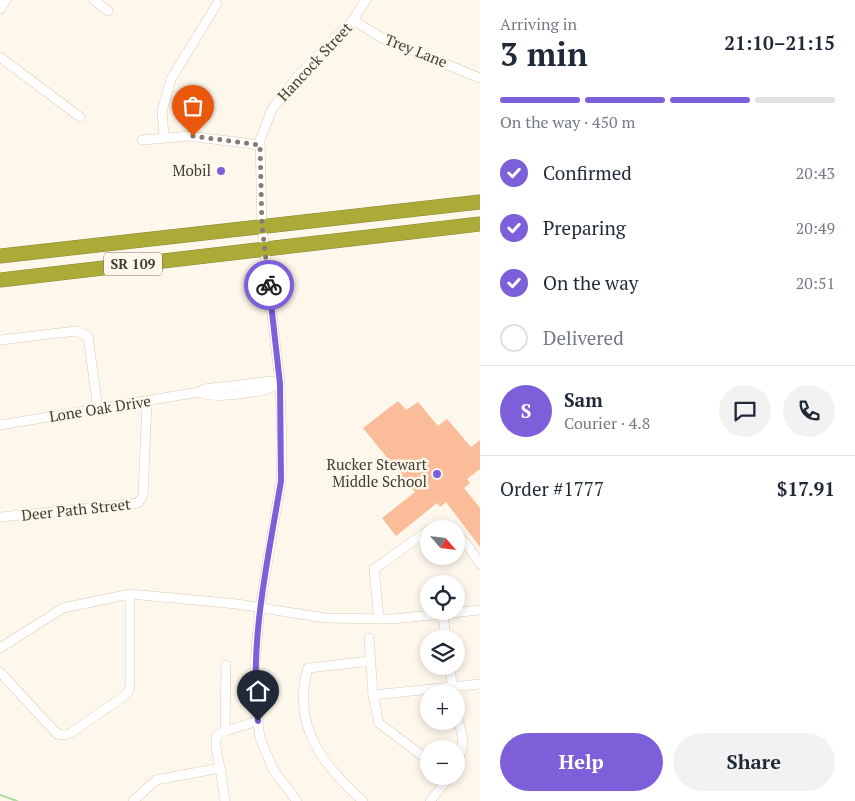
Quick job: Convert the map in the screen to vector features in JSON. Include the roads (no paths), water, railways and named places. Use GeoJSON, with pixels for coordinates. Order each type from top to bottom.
{"type":"FeatureCollection","features":[{"type":"Feature","properties":{"kind":"highway","name":"SR 109"},"geometry":{"type":"LineString","coordinates":[[0,256],[480,202]]}},
{"type":"Feature","properties":{"kind":"highway","name":"SR 109"},"geometry":{"type":"LineString","coordinates":[[0,280],[480,224]]}},
{"type":"Feature","properties":{"kind":"street"},"geometry":{"type":"LineString","coordinates":[[0,9],[6,0]]}},
{"type":"Feature","properties":{"kind":"street"},"geometry":{"type":"LineString","coordinates":[[94,0],[108,11]]}},
{"type":"Feature","properties":{"kind":"street","name":"Hancock Street"},"geometry":{"type":"LineString","coordinates":[[297,801],[274,771],[260,738],[258,721],[255,663],[260,607],[281,481],[280,384],[262,226],[260,140],[272,109],[297,77],[354,20],[366,0]]}},
{"type":"Feature","properties":{"kind":"street"},"geometry":{"type":"LineString","coordinates":[[164,137],[162,111],[170,79],[217,4]]}},
{"type":"Feature","properties":{"kind":"street","name":"Trey Lane"},"geometry":{"type":"LineString","coordinates":[[354,20],[382,38],[480,78]]}},
{"type":"Feature","properties":{"kind":"street"},"geometry":{"type":"LineString","coordinates":[[0,57],[80,116]]}},
{"type":"Feature","properties":{"kind":"street"},"geometry":{"type":"LineString","coordinates":[[142,140],[193,136],[260,145]]}},
{"type":"Feature","properties":{"kind":"street"},"geometry":{"type":"LineString","coordinates":[[0,340],[76,331],[88,336],[98,409]]}},
{"type":"Feature","properties":{"kind":"street","name":"Lone Oak Drive"},"geometry":{"type":"LineString","coordinates":[[0,425],[199,392],[204,389],[272,381],[280,384]]}},
{"type":"Feature","properties":{"kind":"street","name":"Deer Path Street"},"geometry":{"type":"LineString","coordinates":[[0,517],[138,503],[143,496],[146,401]]}},
{"type":"Feature","properties":{"kind":"street"},"geometry":{"type":"LineString","coordinates":[[379,619],[374,569],[420,536]]}},
{"type":"Feature","properties":{"kind":"street"},"geometry":{"type":"LineString","coordinates":[[465,543],[480,564]]}},
{"type":"Feature","properties":{"kind":"street"},"geometry":{"type":"LineString","coordinates":[[0,672],[57,734],[64,735],[71,732],[127,694],[130,686],[130,594]]}},
{"type":"Feature","properties":{"kind":"street"},"geometry":{"type":"LineString","coordinates":[[0,648],[63,608],[130,594],[260,607],[325,618],[379,619],[420,616]]}},
{"type":"Feature","properties":{"kind":"street"},"geometry":{"type":"LineString","coordinates":[[465,612],[480,610]]}},
{"type":"Feature","properties":{"kind":"street"},"geometry":{"type":"LineString","coordinates":[[369,638],[373,695],[380,723],[420,754]]}},
{"type":"Feature","properties":{"kind":"street"},"geometry":{"type":"LineString","coordinates":[[363,801],[347,787],[323,759],[311,737],[302,704],[302,686],[308,668],[370,661]]}},
{"type":"Feature","properties":{"kind":"street"},"geometry":{"type":"LineString","coordinates":[[225,731],[226,665]]}},
{"type":"Feature","properties":{"kind":"street"},"geometry":{"type":"LineString","coordinates":[[465,687],[480,684]]}},
{"type":"Feature","properties":{"kind":"street"},"geometry":{"type":"LineString","coordinates":[[373,695],[420,692]]}},
{"type":"Feature","properties":{"kind":"street"},"geometry":{"type":"LineString","coordinates":[[226,801],[216,748],[216,736],[225,731],[258,721]]}},
{"type":"Feature","properties":{"kind":"street"},"geometry":{"type":"LineString","coordinates":[[133,801],[156,780],[220,768]]}},
{"type":"Feature","properties":{"kind":"street"},"geometry":{"type":"LineString","coordinates":[[430,801],[442,785]]}},
{"type":"Feature","properties":{"kind":"waterway"},"geometry":{"type":"LineString","coordinates":[[0,795],[17,801]]}},
{"type":"Feature","properties":{"kind":"place","name":"Mobil"},"geometry":{"type":"Point","coordinates":[221,171]}},
{"type":"Feature","properties":{"kind":"place","name":"Rucker Stewart Middle School"},"geometry":{"type":"Point","coordinates":[437,474]}}]}
